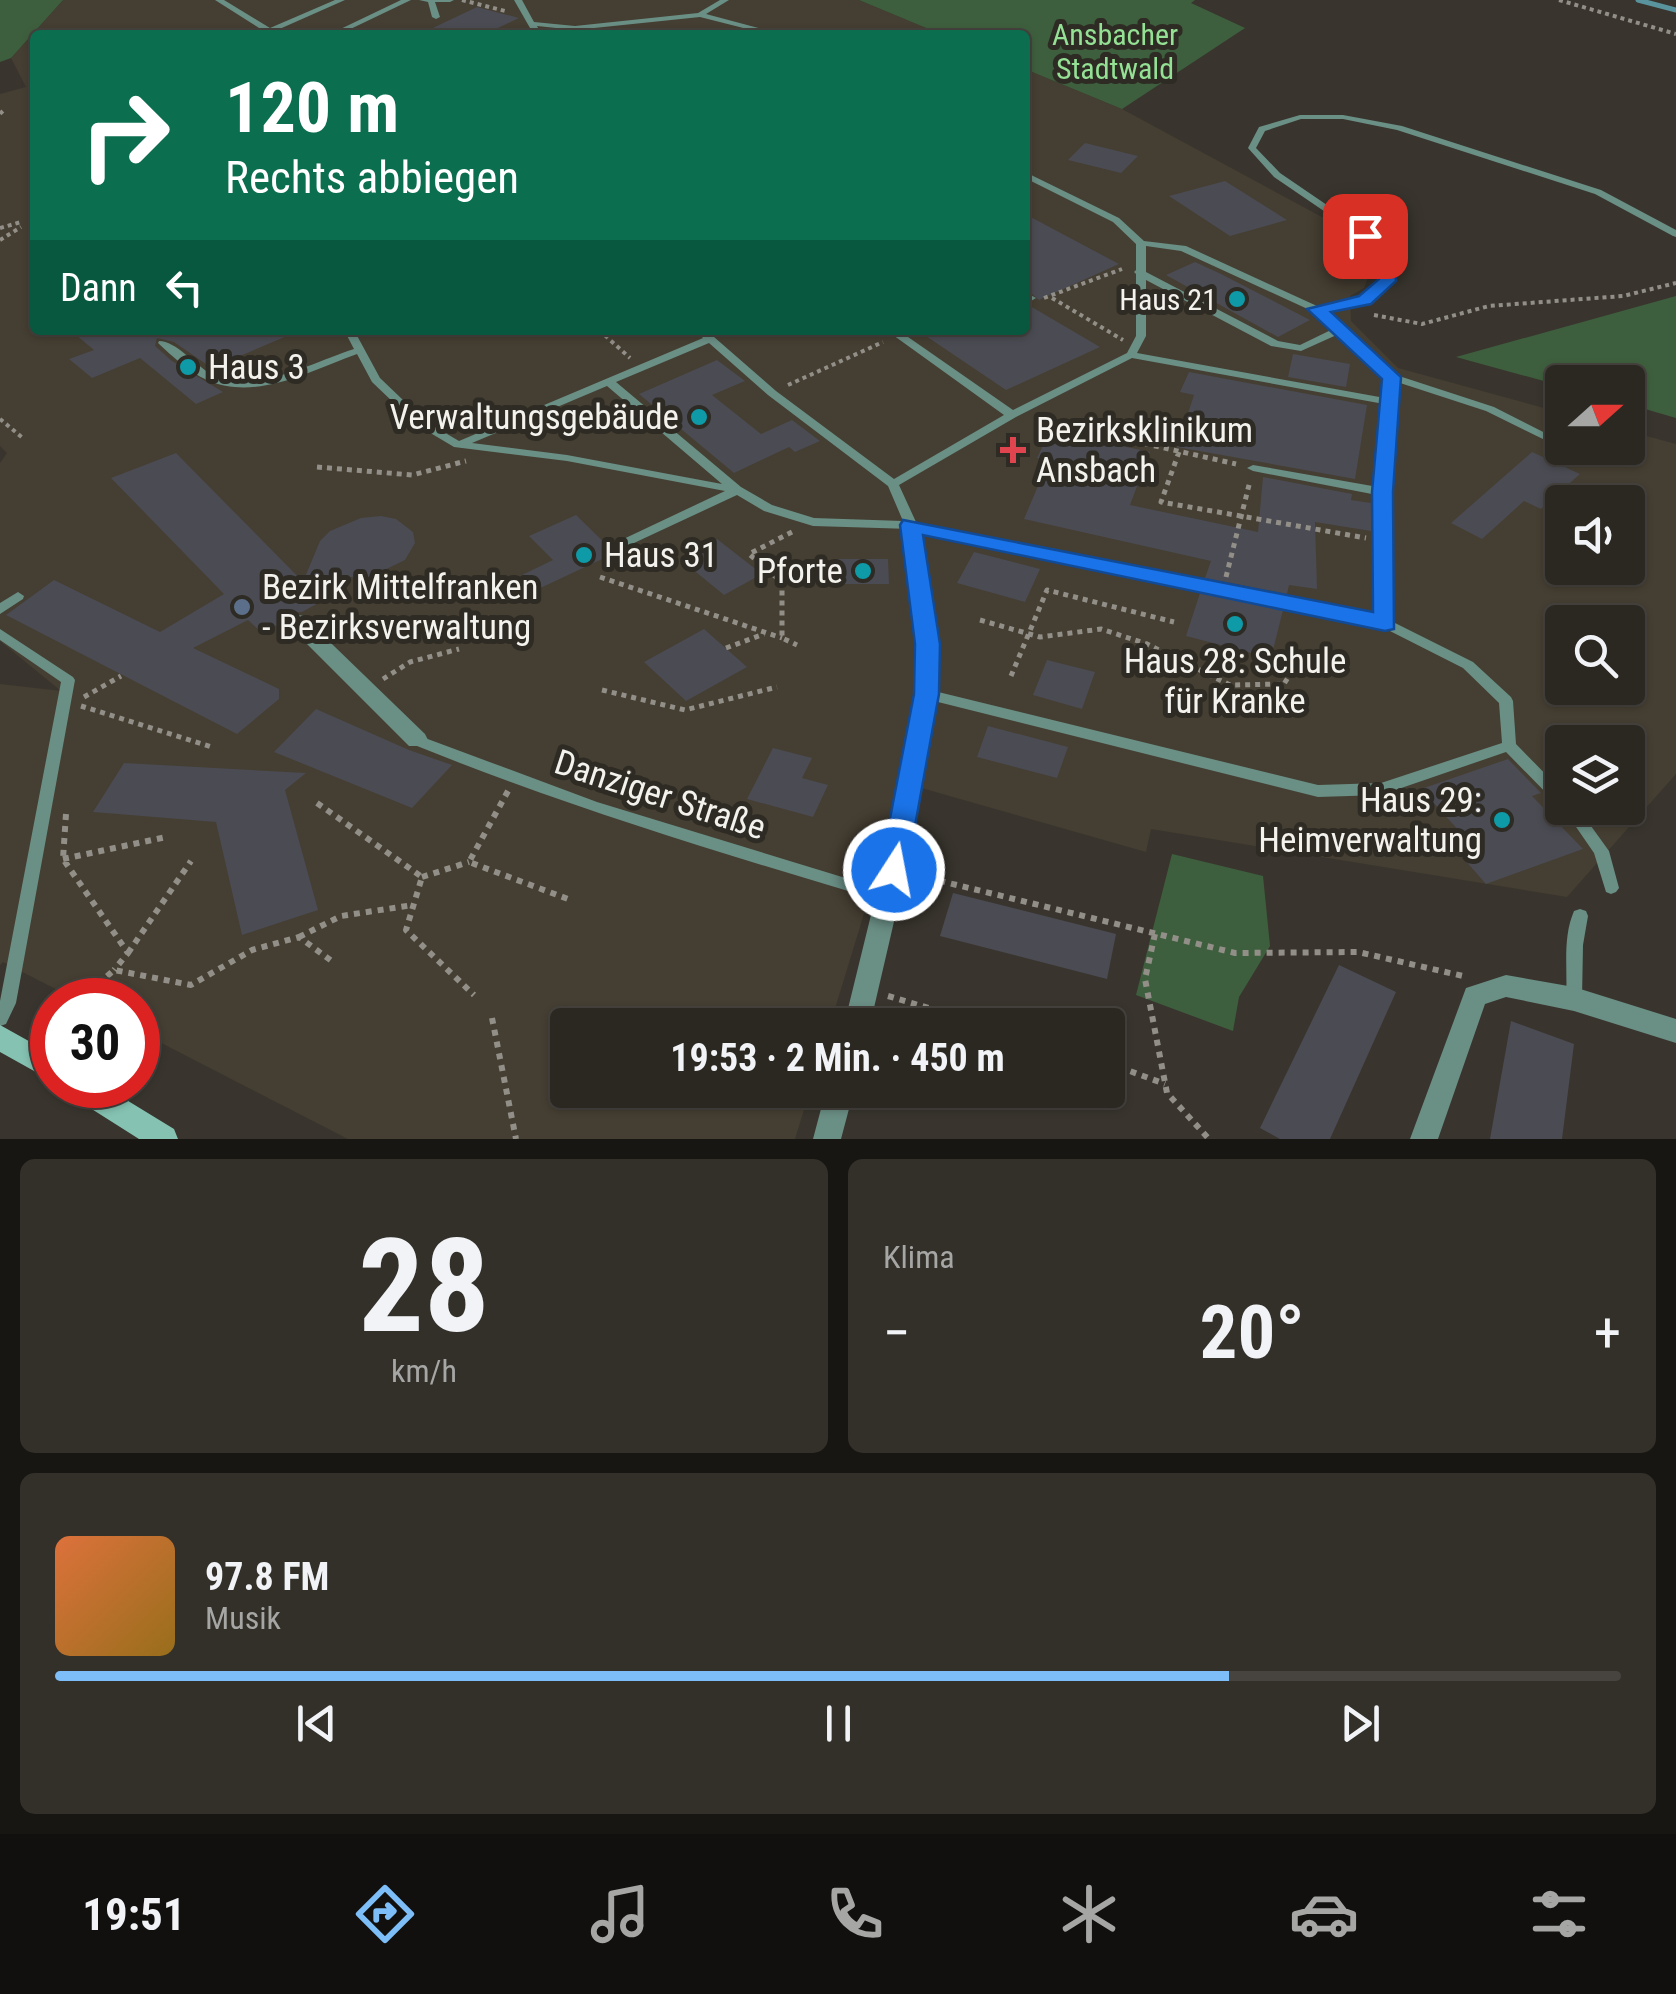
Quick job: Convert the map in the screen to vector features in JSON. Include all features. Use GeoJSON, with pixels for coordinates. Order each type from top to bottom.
{"type":"FeatureCollection","features":[{"type":"Feature","properties":{"kind":"main road"},"geometry":{"type":"LineString","coordinates":[[0,1037],[30,1055]]}},
{"type":"Feature","properties":{"kind":"main road"},"geometry":{"type":"LineString","coordinates":[[115,1108],[164,1139]]}},
{"type":"Feature","properties":{"kind":"street"},"geometry":{"type":"LineString","coordinates":[[861,1008],[894,870],[926,694],[928,644],[911,525]]}},
{"type":"Feature","properties":{"kind":"street"},"geometry":{"type":"LineString","coordinates":[[296,621],[418,740]]}},
{"type":"Feature","properties":{"kind":"street"},"geometry":{"type":"LineString","coordinates":[[1424,1139],[1475,996],[1506,986],[1574,999],[1676,1031]]}},
{"type":"Feature","properties":{"kind":"street"},"geometry":{"type":"LineString","coordinates":[[827,1139],[835,1108]]}},
{"type":"Feature","properties":{"kind":"lane"},"geometry":{"type":"LineString","coordinates":[[219,0],[268,30]]}},
{"type":"Feature","properties":{"kind":"lane"},"geometry":{"type":"LineString","coordinates":[[279,30],[341,0]]}},
{"type":"Feature","properties":{"kind":"lane"},"geometry":{"type":"LineString","coordinates":[[343,30],[407,0]]}},
{"type":"Feature","properties":{"kind":"lane"},"geometry":{"type":"LineString","coordinates":[[436,17],[427,1],[450,0]]}},
{"type":"Feature","properties":{"kind":"lane"},"geometry":{"type":"LineString","coordinates":[[518,0],[535,30]]}},
{"type":"Feature","properties":{"kind":"lane"},"geometry":{"type":"LineString","coordinates":[[700,15],[725,0]]}},
{"type":"Feature","properties":{"kind":"lane"},"geometry":{"type":"LineString","coordinates":[[630,30],[672,15],[700,15],[760,30]]}},
{"type":"Feature","properties":{"kind":"lane"},"geometry":{"type":"LineString","coordinates":[[530,21],[575,28],[647,22]]}},
{"type":"Feature","properties":{"kind":"lane"},"geometry":{"type":"LineString","coordinates":[[1316,309],[1364,300],[1388,281],[1386,259],[1365,236],[1277,175],[1252,148],[1262,129],[1300,118],[1343,118],[1399,128],[1598,192],[1676,234]]}},
{"type":"Feature","properties":{"kind":"lane"},"geometry":{"type":"LineString","coordinates":[[1030,177],[1116,220],[1142,243],[1183,248],[1316,309],[1392,377],[1490,408],[1545,436]]}},
{"type":"Feature","properties":{"kind":"lane"},"geometry":{"type":"LineString","coordinates":[[894,484],[1012,414],[1133,351],[1142,336],[1142,243]]}},
{"type":"Feature","properties":{"kind":"lane"},"geometry":{"type":"LineString","coordinates":[[1139,267],[1274,344],[1301,348],[1342,329]]}},
{"type":"Feature","properties":{"kind":"lane"},"geometry":{"type":"LineString","coordinates":[[351,335],[376,380],[421,423],[458,445],[567,458],[737,490]]}},
{"type":"Feature","properties":{"kind":"lane"},"geometry":{"type":"LineString","coordinates":[[458,445],[641,368],[704,335],[772,393],[894,484],[911,525]]}},
{"type":"Feature","properties":{"kind":"lane"},"geometry":{"type":"LineString","coordinates":[[898,335],[1012,414]]}},
{"type":"Feature","properties":{"kind":"lane"},"geometry":{"type":"LineString","coordinates":[[162,343],[214,380],[230,383],[277,378],[357,351]]}},
{"type":"Feature","properties":{"kind":"lane"},"geometry":{"type":"LineString","coordinates":[[1133,351],[1386,401]]}},
{"type":"Feature","properties":{"kind":"lane"},"geometry":{"type":"LineString","coordinates":[[1385,623],[1382,492],[1386,401],[1392,377]]}},
{"type":"Feature","properties":{"kind":"lane"},"geometry":{"type":"LineString","coordinates":[[608,381],[737,490],[768,508],[813,522],[911,525],[1385,623],[1468,665],[1506,701],[1509,746],[1545,783]]}},
{"type":"Feature","properties":{"kind":"lane"},"geometry":{"type":"LineString","coordinates":[[1253,468],[1382,492]]}},
{"type":"Feature","properties":{"kind":"lane"},"geometry":{"type":"LineString","coordinates":[[619,546],[737,490]]}},
{"type":"Feature","properties":{"kind":"lane"},"geometry":{"type":"LineString","coordinates":[[0,610],[18,596]]}},
{"type":"Feature","properties":{"kind":"lane"},"geometry":{"type":"LineString","coordinates":[[0,634],[68,680],[8,1002],[0,1020]]}},
{"type":"Feature","properties":{"kind":"lane"},"geometry":{"type":"LineString","coordinates":[[926,694],[1318,790],[1380,788],[1509,746]]}},
{"type":"Feature","properties":{"kind":"lane","name":"Danziger Straße"},"geometry":{"type":"LineString","coordinates":[[418,740],[514,780],[632,820],[888,897]]}},
{"type":"Feature","properties":{"kind":"lane"},"geometry":{"type":"LineString","coordinates":[[1582,825],[1601,851],[1611,888]]}},
{"type":"Feature","properties":{"kind":"lane"},"geometry":{"type":"LineString","coordinates":[[1574,999],[1578,958],[1572,936],[1580,916]]}},
{"type":"Feature","properties":{"kind":"path"},"geometry":{"type":"LineString","coordinates":[[461,0],[530,21]]}},
{"type":"Feature","properties":{"kind":"path"},"geometry":{"type":"LineString","coordinates":[[1559,0],[1676,34]]}},
{"type":"Feature","properties":{"kind":"path"},"geometry":{"type":"LineString","coordinates":[[0,111],[6,116]]}},
{"type":"Feature","properties":{"kind":"path"},"geometry":{"type":"LineString","coordinates":[[0,240],[30,221]]}},
{"type":"Feature","properties":{"kind":"path"},"geometry":{"type":"LineString","coordinates":[[1030,296],[1052,298],[1139,267]]}},
{"type":"Feature","properties":{"kind":"path"},"geometry":{"type":"LineString","coordinates":[[1368,314],[1422,324],[1489,306],[1623,296],[1676,283]]}},
{"type":"Feature","properties":{"kind":"path"},"geometry":{"type":"LineString","coordinates":[[1052,298],[1133,351]]}},
{"type":"Feature","properties":{"kind":"path"},"geometry":{"type":"LineString","coordinates":[[604,335],[641,368]]}},
{"type":"Feature","properties":{"kind":"path"},"geometry":{"type":"LineString","coordinates":[[772,393],[891,335]]}},
{"type":"Feature","properties":{"kind":"path"},"geometry":{"type":"LineString","coordinates":[[1012,414],[1253,468],[1223,590]]}},
{"type":"Feature","properties":{"kind":"path"},"geometry":{"type":"LineString","coordinates":[[0,419],[24,440]]}},
{"type":"Feature","properties":{"kind":"path"},"geometry":{"type":"LineString","coordinates":[[317,467],[412,475],[449,470],[478,450]]}},
{"type":"Feature","properties":{"kind":"path"},"geometry":{"type":"LineString","coordinates":[[1179,452],[1161,502],[1241,520],[1383,540]]}},
{"type":"Feature","properties":{"kind":"path"},"geometry":{"type":"LineString","coordinates":[[782,638],[782,582],[749,554],[813,522]]}},
{"type":"Feature","properties":{"kind":"path"},"geometry":{"type":"LineString","coordinates":[[600,577],[797,645]]}},
{"type":"Feature","properties":{"kind":"path"},"geometry":{"type":"LineString","coordinates":[[1011,676],[1047,590],[1174,622]]}},
{"type":"Feature","properties":{"kind":"path"},"geometry":{"type":"LineString","coordinates":[[980,620],[1046,639],[1099,628],[1140,642],[1216,682],[1254,691],[1284,684],[1297,663]]}},
{"type":"Feature","properties":{"kind":"path"},"geometry":{"type":"LineString","coordinates":[[726,648],[766,633]]}},
{"type":"Feature","properties":{"kind":"path"},"geometry":{"type":"LineString","coordinates":[[366,690],[410,662],[458,649]]}},
{"type":"Feature","properties":{"kind":"path"},"geometry":{"type":"LineString","coordinates":[[121,676],[72,703],[212,748]]}},
{"type":"Feature","properties":{"kind":"path"},"geometry":{"type":"LineString","coordinates":[[602,690],[685,710],[777,687]]}},
{"type":"Feature","properties":{"kind":"path"},"geometry":{"type":"LineString","coordinates":[[469,862],[514,780]]}},
{"type":"Feature","properties":{"kind":"path"},"geometry":{"type":"LineString","coordinates":[[67,801],[63,859],[128,953]]}},
{"type":"Feature","properties":{"kind":"path"},"geometry":{"type":"LineString","coordinates":[[316,803],[422,877]]}},
{"type":"Feature","properties":{"kind":"path"},"geometry":{"type":"LineString","coordinates":[[63,859],[166,838]]}},
{"type":"Feature","properties":{"kind":"path"},"geometry":{"type":"LineString","coordinates":[[105,978],[128,953],[192,861]]}},
{"type":"Feature","properties":{"kind":"path"},"geometry":{"type":"LineString","coordinates":[[422,877],[469,862],[568,899]]}},
{"type":"Feature","properties":{"kind":"path"},"geometry":{"type":"LineString","coordinates":[[894,870],[1235,954],[1358,952],[1506,986]]}},
{"type":"Feature","properties":{"kind":"path"},"geometry":{"type":"LineString","coordinates":[[422,877],[406,930],[474,995]]}},
{"type":"Feature","properties":{"kind":"path"},"geometry":{"type":"LineString","coordinates":[[114,970],[191,984],[252,950],[300,937],[341,916],[413,905]]}},
{"type":"Feature","properties":{"kind":"path"},"geometry":{"type":"LineString","coordinates":[[1155,934],[1145,979],[1167,1093],[1209,1139]]}},
{"type":"Feature","properties":{"kind":"path"},"geometry":{"type":"LineString","coordinates":[[300,937],[333,962]]}},
{"type":"Feature","properties":{"kind":"path"},"geometry":{"type":"LineString","coordinates":[[866,990],[928,1008]]}},
{"type":"Feature","properties":{"kind":"path"},"geometry":{"type":"LineString","coordinates":[[492,1018],[510,1126],[516,1139]]}},
{"type":"Feature","properties":{"kind":"path"},"geometry":{"type":"LineString","coordinates":[[1125,1069],[1165,1084]]}},
{"type":"Feature","properties":{"kind":"shaded area"},"geometry":{"type":"Polygon","coordinates":[[[63,0],[859,0],[931,30],[36,30],[63,0]]]}},
{"type":"Feature","properties":{"kind":"shaded area"},"geometry":{"type":"Polygon","coordinates":[[[30,37],[30,335],[1030,335],[1030,71],[1122,109],[1346,230],[1364,247],[1371,270],[1364,288],[1350,296],[1351,321],[1398,368],[1545,408],[1545,465],[1645,465],[1645,436],[1676,444],[1676,774],[1645,809],[1645,725],[1545,725],[1545,825],[1631,825],[1567,897],[1151,829],[1146,852],[904,783],[835,1008],[550,1008],[550,1108],[804,1108],[795,1139],[348,1139],[160,1042],[160,978],[34,978],[3,962],[0,965],[0,684],[61,691],[0,641],[0,463],[7,453],[0,446],[0,94],[26,87],[11,58],[30,37]]]}},
{"type":"Feature","properties":{"kind":"green space"},"geometry":{"type":"Polygon","coordinates":[[[0,0],[63,0],[36,30],[30,30],[30,37],[11,58],[0,62],[0,0]]]}},
{"type":"Feature","properties":{"kind":"green space","name":"Ansbacher Stadtwald"},"geometry":{"type":"Polygon","coordinates":[[[859,0],[1195,0],[1191,3],[1245,28],[1122,109],[1030,71],[1030,30],[931,30],[859,0]]]}},
{"type":"Feature","properties":{"kind":"green space"},"geometry":{"type":"Polygon","coordinates":[[[1676,296],[1676,418],[1645,409],[1645,365],[1545,365],[1545,381],[1456,357],[1676,296]]]}},
{"type":"Feature","properties":{"kind":"green space"},"geometry":{"type":"Polygon","coordinates":[[[1172,854],[1263,876],[1270,946],[1239,997],[1233,1031],[1136,995],[1172,854]]]}},
{"type":"Feature","properties":{"kind":"building"},"geometry":{"type":"Polygon","coordinates":[[[477,7],[519,18],[494,30],[429,30],[477,7]]]}},
{"type":"Feature","properties":{"kind":"building"},"geometry":{"type":"Polygon","coordinates":[[[1085,143],[1138,156],[1121,173],[1068,160],[1085,143]]]}},
{"type":"Feature","properties":{"kind":"building"},"geometry":{"type":"Polygon","coordinates":[[[1225,181],[1287,220],[1230,236],[1169,196],[1225,181]]]}},
{"type":"Feature","properties":{"kind":"building"},"geometry":{"type":"Polygon","coordinates":[[[1030,217],[1119,264],[1039,300],[1030,292],[1030,217]]]}},
{"type":"Feature","properties":{"kind":"building","name":"Haus 21"},"geometry":{"type":"Polygon","coordinates":[[[1195,262],[1310,320],[1278,337],[1166,275],[1195,262]]]}},
{"type":"Feature","properties":{"kind":"building"},"geometry":{"type":"Polygon","coordinates":[[[1030,306],[1100,347],[1006,390],[924,335],[1030,335],[1030,306]]]}},
{"type":"Feature","properties":{"kind":"building","name":"Haus 3"},"geometry":{"type":"Polygon","coordinates":[[[76,335],[289,335],[221,364],[228,369],[219,373],[174,342],[157,338],[155,346],[172,361],[223,392],[196,404],[140,358],[92,378],[69,359],[94,350],[76,335]]]}},
{"type":"Feature","properties":{"kind":"building"},"geometry":{"type":"Polygon","coordinates":[[[1293,354],[1350,364],[1346,387],[1288,377],[1293,354]]]}},
{"type":"Feature","properties":{"kind":"building","name":"Verwaltungsgebäude"},"geometry":{"type":"Polygon","coordinates":[[[717,360],[745,381],[712,395],[761,434],[792,420],[820,441],[795,452],[789,447],[734,473],[639,394],[717,360]]]}},
{"type":"Feature","properties":{"kind":"building"},"geometry":{"type":"Polygon","coordinates":[[[1189,372],[1367,405],[1355,479],[1177,447],[1194,395],[1180,392],[1189,372]]]}},
{"type":"Feature","properties":{"kind":"building"},"geometry":{"type":"Polygon","coordinates":[[[1051,429],[1123,442],[1122,446],[1150,452],[1130,505],[1258,532],[1263,477],[1352,494],[1351,500],[1371,503],[1371,531],[1315,522],[1317,589],[1289,585],[1287,594],[1205,578],[1211,561],[1024,519],[1049,460],[1037,458],[1051,429]]]}},
{"type":"Feature","properties":{"kind":"building"},"geometry":{"type":"Polygon","coordinates":[[[1532,452],[1545,458],[1545,465],[1560,465],[1580,474],[1568,485],[1545,485],[1545,505],[1541,509],[1524,501],[1482,539],[1451,523],[1532,452]]]}},
{"type":"Feature","properties":{"kind":"building"},"geometry":{"type":"Polygon","coordinates":[[[176,453],[322,601],[302,612],[288,612],[283,622],[262,633],[248,620],[193,648],[279,689],[279,699],[237,734],[6,615],[54,580],[160,632],[224,594],[111,478],[176,453]]]}},
{"type":"Feature","properties":{"kind":"building","name":"Haus 31"},"geometry":{"type":"Polygon","coordinates":[[[576,515],[615,553],[534,591],[520,576],[553,560],[529,536],[576,515]]]}},
{"type":"Feature","properties":{"kind":"building"},"geometry":{"type":"Polygon","coordinates":[[[361,518],[396,519],[413,532],[415,543],[405,560],[370,577],[305,577],[320,541],[330,531],[361,518]]]}},
{"type":"Feature","properties":{"kind":"building"},"geometry":{"type":"Polygon","coordinates":[[[717,539],[762,574],[724,595],[680,559],[717,539]]]}},
{"type":"Feature","properties":{"kind":"building"},"geometry":{"type":"Polygon","coordinates":[[[974,552],[1040,569],[1025,602],[957,583],[974,552]]]}},
{"type":"Feature","properties":{"kind":"building","name":"Pforte"},"geometry":{"type":"Polygon","coordinates":[[[838,559],[888,559],[889,584],[838,584],[838,559]]]}},
{"type":"Feature","properties":{"kind":"building","name":"Haus 28: Schule für Kranke"},"geometry":{"type":"Polygon","coordinates":[[[1200,593],[1283,610],[1271,658],[1186,636],[1200,593]]]}},
{"type":"Feature","properties":{"kind":"building"},"geometry":{"type":"Polygon","coordinates":[[[704,629],[747,667],[686,701],[644,662],[704,629]]]}},
{"type":"Feature","properties":{"kind":"building"},"geometry":{"type":"Polygon","coordinates":[[[1047,660],[1095,672],[1082,709],[1033,695],[1047,660]]]}},
{"type":"Feature","properties":{"kind":"building"},"geometry":{"type":"Polygon","coordinates":[[[316,709],[452,765],[412,808],[274,752],[316,709]]]}},
{"type":"Feature","properties":{"kind":"building"},"geometry":{"type":"Polygon","coordinates":[[[988,726],[1068,747],[1057,778],[977,757],[988,726]]]}},
{"type":"Feature","properties":{"kind":"building"},"geometry":{"type":"Polygon","coordinates":[[[773,748],[812,758],[802,778],[828,785],[813,817],[747,799],[773,748]]]}},
{"type":"Feature","properties":{"kind":"building","name":"Haus 29: Heimverwaltung"},"geometry":{"type":"Polygon","coordinates":[[[1508,759],[1541,793],[1532,796],[1545,810],[1545,825],[1560,825],[1583,849],[1486,884],[1456,850],[1471,844],[1421,789],[1508,759]]]}},
{"type":"Feature","properties":{"kind":"building"},"geometry":{"type":"Polygon","coordinates":[[[124,763],[306,773],[285,790],[318,910],[242,935],[216,822],[93,812],[124,763]]]}},
{"type":"Feature","properties":{"kind":"building"},"geometry":{"type":"Polygon","coordinates":[[[953,893],[1116,934],[1107,979],[940,936],[953,893]]]}},
{"type":"Feature","properties":{"kind":"building"},"geometry":{"type":"Polygon","coordinates":[[[1339,965],[1396,992],[1330,1139],[1280,1139],[1260,1128],[1339,965]]]}},
{"type":"Feature","properties":{"kind":"building"},"geometry":{"type":"Polygon","coordinates":[[[1511,1021],[1574,1044],[1562,1139],[1490,1139],[1511,1021]]]}},
{"type":"Feature","properties":{"kind":"waterway"},"geometry":{"type":"LineString","coordinates":[[1638,0],[1676,10]]}},
{"type":"Feature","properties":{"kind":"place","name":"Haus 21"},"geometry":{"type":"Point","coordinates":[1237,299]}},
{"type":"Feature","properties":{"kind":"place","name":"Haus 3"},"geometry":{"type":"Point","coordinates":[188,367]}},
{"type":"Feature","properties":{"kind":"place","name":"Verwaltungsgebäude"},"geometry":{"type":"Point","coordinates":[699,417]}},
{"type":"Feature","properties":{"kind":"place","name":"Bezirksklinikum Ansbach"},"geometry":{"type":"Point","coordinates":[1013,450]}},
{"type":"Feature","properties":{"kind":"place","name":"Haus 31"},"geometry":{"type":"Point","coordinates":[584,555]}},
{"type":"Feature","properties":{"kind":"place","name":"Pforte"},"geometry":{"type":"Point","coordinates":[863,571]}},
{"type":"Feature","properties":{"kind":"place","name":"Bezirk Mittelfranken - Bezirksverwaltung"},"geometry":{"type":"Point","coordinates":[242,607]}},
{"type":"Feature","properties":{"kind":"place","name":"Haus 28: Schule für Kranke"},"geometry":{"type":"Point","coordinates":[1235,624]}},
{"type":"Feature","properties":{"kind":"place","name":"Haus 29: Heimverwaltung"},"geometry":{"type":"Point","coordinates":[1502,820]}},
{"type":"Feature","properties":{"kind":"route"},"geometry":{"type":"LineString","coordinates":[[894,870],[926,694],[928,644],[911,525],[1385,623],[1382,492],[1386,401],[1392,377],[1316,309],[1364,300],[1388,281],[1386,259],[1365,236]]}}]}
